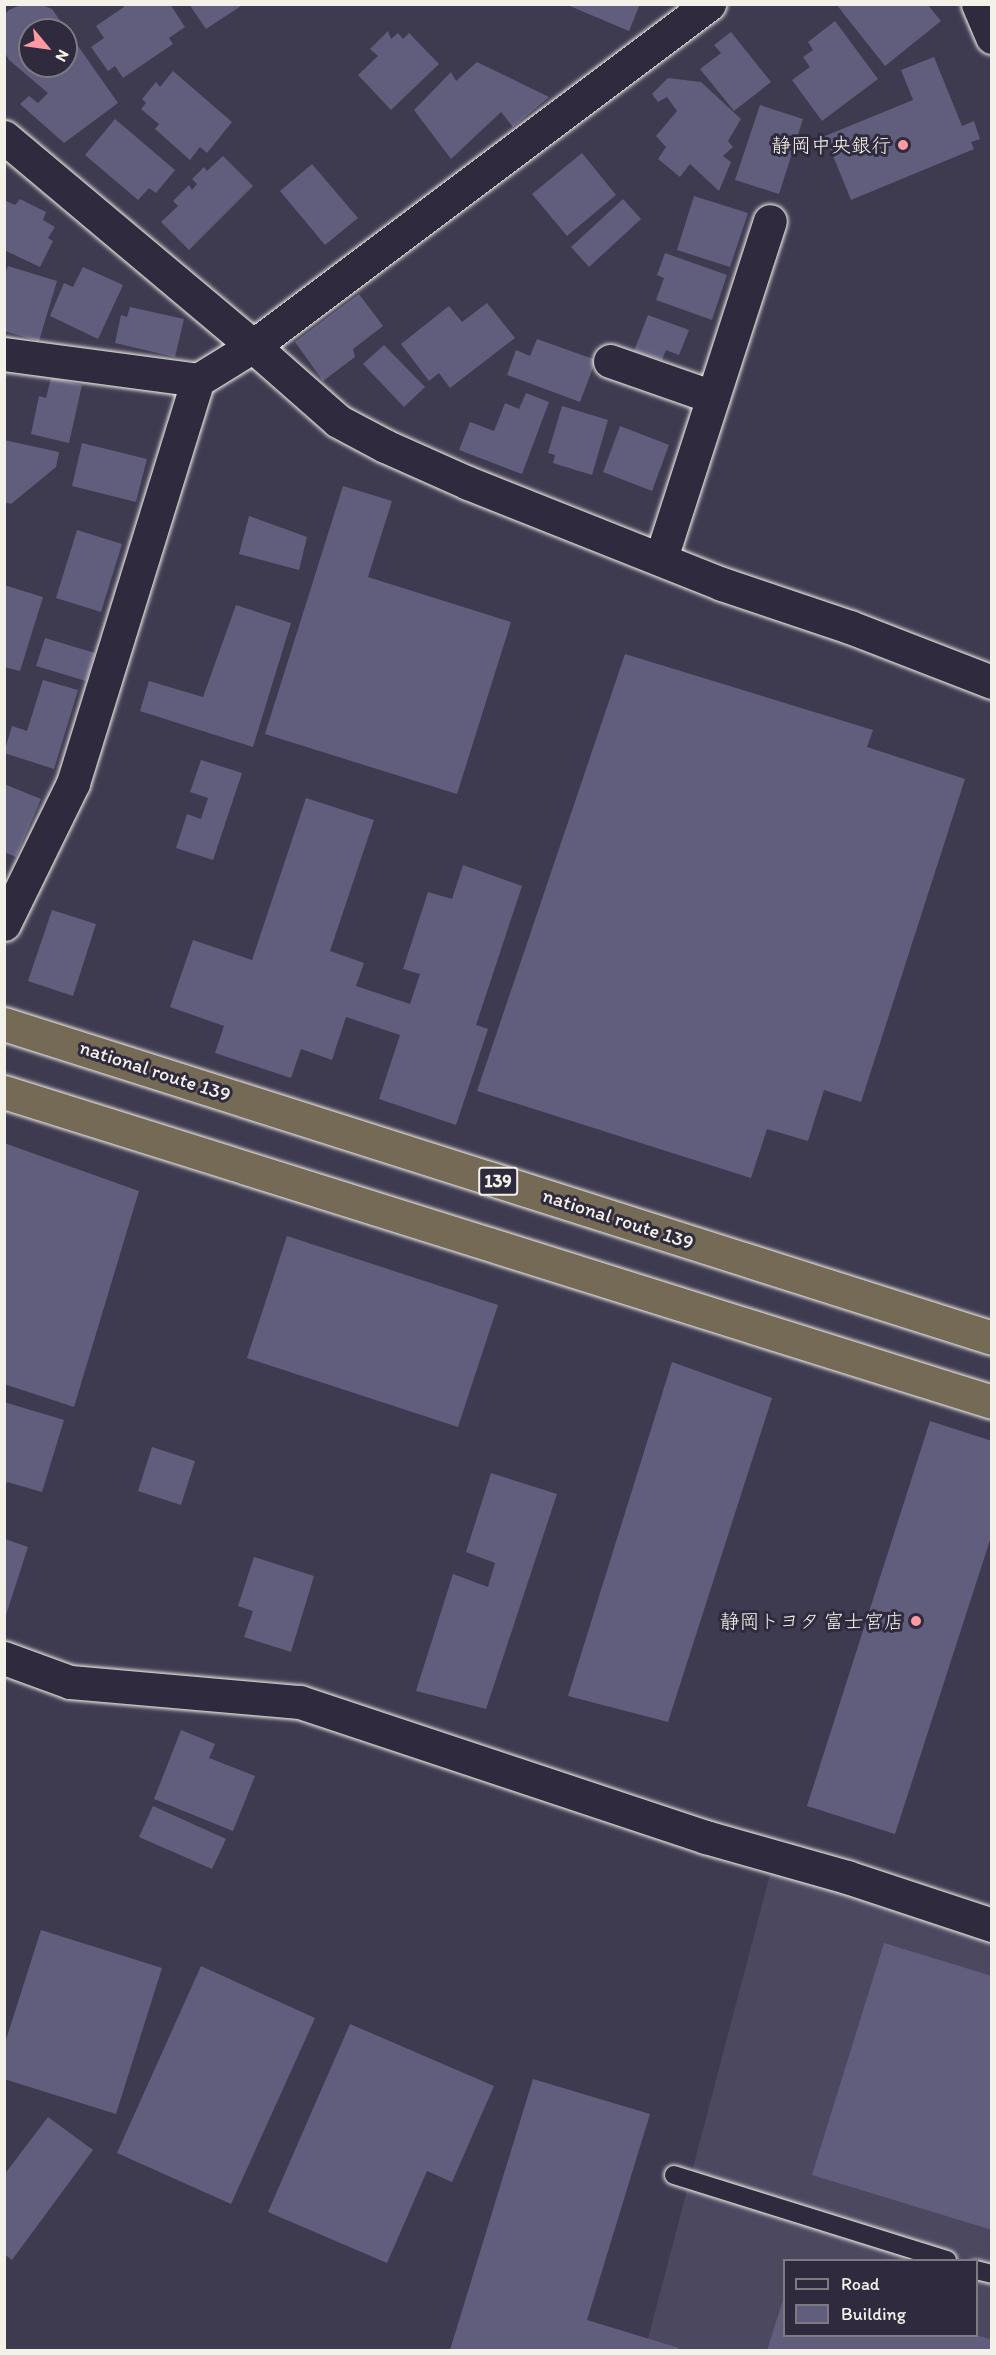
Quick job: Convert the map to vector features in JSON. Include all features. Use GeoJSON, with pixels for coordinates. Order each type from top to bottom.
{"type":"FeatureCollection","features":[{"type":"Feature","properties":{"kind":"highway","name":"national route 139"},"geometry":{"type":"LineString","coordinates":[[4,1024],[992,1338]]}},
{"type":"Feature","properties":{"kind":"highway"},"geometry":{"type":"LineString","coordinates":[[4,1092],[992,1402]]}},
{"type":"Feature","properties":{"kind":"street"},"geometry":{"type":"LineString","coordinates":[[4,354],[198,380],[253,346],[709,4]]}},
{"type":"Feature","properties":{"kind":"street"},"geometry":{"type":"LineString","coordinates":[[978,4],[992,37]]}},
{"type":"Feature","properties":{"kind":"street"},"geometry":{"type":"LineString","coordinates":[[4,137],[253,346],[338,421],[385,446],[468,483],[722,584],[850,627],[992,682]]}},
{"type":"Feature","properties":{"kind":"street"},"geometry":{"type":"LineString","coordinates":[[661,558],[770,221]]}},
{"type":"Feature","properties":{"kind":"street"},"geometry":{"type":"LineString","coordinates":[[610,361],[713,397]]}},
{"type":"Feature","properties":{"kind":"street"},"geometry":{"type":"LineString","coordinates":[[4,924],[73,783],[198,380]]}},
{"type":"Feature","properties":{"kind":"street"},"geometry":{"type":"LineString","coordinates":[[4,1658],[70,1682],[300,1702],[706,1837],[847,1877],[992,1925]]}},
{"type":"Feature","properties":{"kind":"lane"},"geometry":{"type":"LineString","coordinates":[[674,2175],[944,2259]]}},
{"type":"Feature","properties":{"kind":"shaded area"},"geometry":{"type":"Polygon","coordinates":[[[771,1871],[991,1936],[991,2350],[645,2350],[771,1871]]]}},
{"type":"Feature","properties":{"kind":"building"},"geometry":{"type":"Polygon","coordinates":[[[23,4],[40,4],[52,9],[58,18],[18,18],[18,68],[9,60],[4,51],[4,15],[9,10],[23,4]]]}},
{"type":"Feature","properties":{"kind":"building"},"geometry":{"type":"Polygon","coordinates":[[[123,4],[170,4],[185,27],[169,38],[173,44],[123,78],[115,66],[108,71],[91,47],[104,38],[96,26],[124,7],[123,4]]]}},
{"type":"Feature","properties":{"kind":"building"},"geometry":{"type":"Polygon","coordinates":[[[189,4],[244,4],[206,29],[189,4]]]}},
{"type":"Feature","properties":{"kind":"building"},"geometry":{"type":"Polygon","coordinates":[[[565,4],[640,4],[629,31],[565,4]]]}},
{"type":"Feature","properties":{"kind":"building"},"geometry":{"type":"Polygon","coordinates":[[[836,4],[927,4],[941,21],[885,66],[836,4]]]}},
{"type":"Feature","properties":{"kind":"building"},"geometry":{"type":"Polygon","coordinates":[[[835,21],[878,79],[822,121],[792,80],[810,67],[803,57],[813,50],[808,42],[835,21]]]}},
{"type":"Feature","properties":{"kind":"building"},"geometry":{"type":"Polygon","coordinates":[[[388,31],[391,39],[398,33],[403,39],[409,33],[439,64],[391,110],[358,75],[378,56],[370,49],[388,31]]]}},
{"type":"Feature","properties":{"kind":"building"},"geometry":{"type":"Polygon","coordinates":[[[731,32],[771,82],[734,111],[700,69],[721,53],[714,45],[731,32]]]}},
{"type":"Feature","properties":{"kind":"building"},"geometry":{"type":"Polygon","coordinates":[[[78,46],[118,103],[64,143],[20,104],[29,96],[38,103],[48,93],[30,78],[78,78],[78,46]]]}},
{"type":"Feature","properties":{"kind":"building"},"geometry":{"type":"Polygon","coordinates":[[[934,57],[962,126],[974,121],[980,139],[971,142],[974,149],[851,200],[825,136],[913,100],[901,70],[934,57]]]}},
{"type":"Feature","properties":{"kind":"building"},"geometry":{"type":"Polygon","coordinates":[[[477,62],[549,97],[513,127],[501,112],[451,159],[414,110],[451,72],[456,81],[477,62]]]}},
{"type":"Feature","properties":{"kind":"building"},"geometry":{"type":"Polygon","coordinates":[[[173,71],[232,122],[207,153],[200,147],[190,160],[155,129],[159,124],[141,109],[146,103],[142,99],[156,82],[160,87],[173,71]]]}},
{"type":"Feature","properties":{"kind":"building"},"geometry":{"type":"Polygon","coordinates":[[[668,78],[701,82],[741,119],[728,141],[733,147],[723,156],[731,162],[719,191],[690,164],[680,177],[658,159],[666,147],[656,136],[677,111],[667,97],[658,102],[652,94],[668,78]]]}},
{"type":"Feature","properties":{"kind":"building"},"geometry":{"type":"Polygon","coordinates":[[[760,105],[803,119],[779,194],[735,180],[760,105]]]}},
{"type":"Feature","properties":{"kind":"building"},"geometry":{"type":"Polygon","coordinates":[[[115,119],[175,170],[156,193],[149,188],[138,200],[85,155],[115,119]]]}},
{"type":"Feature","properties":{"kind":"building"},"geometry":{"type":"Polygon","coordinates":[[[582,153],[616,195],[567,236],[532,194],[582,153]]]}},
{"type":"Feature","properties":{"kind":"building"},"geometry":{"type":"Polygon","coordinates":[[[223,156],[253,186],[189,250],[161,222],[178,206],[173,201],[189,185],[192,190],[197,184],[192,179],[204,167],[207,171],[223,156]]]}},
{"type":"Feature","properties":{"kind":"building"},"geometry":{"type":"Polygon","coordinates":[[[312,164],[358,218],[325,245],[280,191],[312,164]]]}},
{"type":"Feature","properties":{"kind":"building"},"geometry":{"type":"Polygon","coordinates":[[[694,196],[748,213],[730,267],[677,250],[694,196]]]}},
{"type":"Feature","properties":{"kind":"building"},"geometry":{"type":"Polygon","coordinates":[[[20,199],[46,212],[43,220],[55,227],[48,238],[53,241],[40,267],[4,250],[4,200],[15,205],[20,199]]]}},
{"type":"Feature","properties":{"kind":"building"},"geometry":{"type":"Polygon","coordinates":[[[623,199],[641,219],[589,267],[571,247],[623,199]]]}},
{"type":"Feature","properties":{"kind":"building"},"geometry":{"type":"Polygon","coordinates":[[[665,253],[727,275],[712,320],[656,300],[664,278],[657,275],[665,253]]]}},
{"type":"Feature","properties":{"kind":"building"},"geometry":{"type":"Polygon","coordinates":[[[8,266],[57,281],[39,341],[4,331],[4,276],[8,266]]]}},
{"type":"Feature","properties":{"kind":"building"},"geometry":{"type":"Polygon","coordinates":[[[83,267],[123,285],[98,339],[50,316],[64,283],[73,287],[83,267]]]}},
{"type":"Feature","properties":{"kind":"building"},"geometry":{"type":"Polygon","coordinates":[[[359,294],[383,326],[353,349],[355,357],[323,381],[295,342],[359,294]]]}},
{"type":"Feature","properties":{"kind":"building"},"geometry":{"type":"Polygon","coordinates":[[[487,303],[515,338],[450,388],[439,373],[429,381],[401,344],[449,306],[462,322],[487,303]]]}},
{"type":"Feature","properties":{"kind":"building"},"geometry":{"type":"Polygon","coordinates":[[[130,307],[184,319],[175,357],[115,343],[121,315],[127,317],[130,307]]]}},
{"type":"Feature","properties":{"kind":"building"},"geometry":{"type":"Polygon","coordinates":[[[648,315],[689,330],[679,355],[666,350],[662,360],[634,351],[648,315]]]}},
{"type":"Feature","properties":{"kind":"building"},"geometry":{"type":"Polygon","coordinates":[[[537,339],[596,360],[580,402],[507,375],[516,350],[530,356],[537,339]]]}},
{"type":"Feature","properties":{"kind":"building"},"geometry":{"type":"Polygon","coordinates":[[[384,345],[425,387],[404,407],[363,364],[384,345]]]}},
{"type":"Feature","properties":{"kind":"building"},"geometry":{"type":"Polygon","coordinates":[[[51,378],[82,385],[69,443],[31,434],[39,396],[46,398],[51,378]]]}},
{"type":"Feature","properties":{"kind":"building"},"geometry":{"type":"Polygon","coordinates":[[[526,393],[549,402],[522,474],[459,450],[470,422],[494,431],[505,403],[519,409],[526,393]]]}},
{"type":"Feature","properties":{"kind":"building"},"geometry":{"type":"Polygon","coordinates":[[[562,406],[608,420],[592,475],[553,463],[555,455],[548,453],[562,406]]]}},
{"type":"Feature","properties":{"kind":"building"},"geometry":{"type":"Polygon","coordinates":[[[620,426],[669,445],[652,491],[603,472],[620,426]]]}},
{"type":"Feature","properties":{"kind":"building"},"geometry":{"type":"Polygon","coordinates":[[[4,440],[59,452],[56,467],[11,504],[4,502],[4,440]]]}},
{"type":"Feature","properties":{"kind":"building"},"geometry":{"type":"Polygon","coordinates":[[[82,443],[147,459],[136,502],[72,486],[82,443]]]}},
{"type":"Feature","properties":{"kind":"building"},"geometry":{"type":"Polygon","coordinates":[[[343,486],[392,501],[368,577],[511,622],[457,794],[265,734],[343,486]]]}},
{"type":"Feature","properties":{"kind":"building"},"geometry":{"type":"Polygon","coordinates":[[[249,516],[307,537],[299,570],[239,554],[249,516]]]}},
{"type":"Feature","properties":{"kind":"building"},"geometry":{"type":"Polygon","coordinates":[[[77,530],[122,544],[101,612],[56,598],[77,530]]]}},
{"type":"Feature","properties":{"kind":"building"},"geometry":{"type":"Polygon","coordinates":[[[4,585],[43,597],[20,671],[4,667],[4,585]]]}},
{"type":"Feature","properties":{"kind":"building"},"geometry":{"type":"Polygon","coordinates":[[[236,605],[291,623],[253,747],[140,711],[149,681],[203,697],[236,605]]]}},
{"type":"Feature","properties":{"kind":"building"},"geometry":{"type":"Polygon","coordinates":[[[45,638],[95,653],[86,681],[36,666],[45,638]]]}},
{"type":"Feature","properties":{"kind":"building"},"geometry":{"type":"Polygon","coordinates":[[[625,654],[873,730],[867,747],[965,779],[861,1102],[824,1090],[808,1141],[767,1129],[751,1178],[477,1091],[625,654]]]}},
{"type":"Feature","properties":{"kind":"building"},"geometry":{"type":"Polygon","coordinates":[[[43,680],[78,690],[54,769],[4,753],[12,726],[27,731],[43,680]]]}},
{"type":"Feature","properties":{"kind":"building"},"geometry":{"type":"Polygon","coordinates":[[[201,760],[242,773],[213,860],[176,848],[187,814],[201,819],[208,798],[190,792],[201,760]]]}},
{"type":"Feature","properties":{"kind":"building"},"geometry":{"type":"Polygon","coordinates":[[[4,784],[41,799],[16,857],[4,852],[4,784]]]}},
{"type":"Feature","properties":{"kind":"building"},"geometry":{"type":"Polygon","coordinates":[[[306,798],[374,820],[330,951],[364,963],[356,986],[410,1004],[420,974],[403,969],[428,892],[452,899],[463,865],[522,886],[476,1025],[488,1029],[456,1125],[379,1099],[400,1035],[346,1017],[332,1060],[301,1049],[291,1078],[215,1053],[224,1026],[170,1007],[193,940],[252,960],[306,798]]]}},
{"type":"Feature","properties":{"kind":"building"},"geometry":{"type":"Polygon","coordinates":[[[52,910],[96,924],[73,996],[28,981],[52,910]]]}},
{"type":"Feature","properties":{"kind":"building"},"geometry":{"type":"Polygon","coordinates":[[[4,1143],[139,1191],[74,1407],[4,1384],[4,1143]]]}},
{"type":"Feature","properties":{"kind":"building"},"geometry":{"type":"Polygon","coordinates":[[[287,1236],[498,1305],[458,1427],[247,1358],[287,1236]]]}},
{"type":"Feature","properties":{"kind":"building"},"geometry":{"type":"Polygon","coordinates":[[[672,1362],[772,1398],[668,1722],[568,1696],[672,1362]]]}},
{"type":"Feature","properties":{"kind":"building"},"geometry":{"type":"Polygon","coordinates":[[[4,1402],[64,1420],[42,1492],[7,1482],[4,1489],[4,1402]]]}},
{"type":"Feature","properties":{"kind":"building"},"geometry":{"type":"Polygon","coordinates":[[[930,1421],[992,1441],[992,1534],[895,1834],[807,1806],[930,1421]]]}},
{"type":"Feature","properties":{"kind":"building"},"geometry":{"type":"Polygon","coordinates":[[[152,1447],[195,1461],[181,1505],[138,1491],[152,1447]]]}},
{"type":"Feature","properties":{"kind":"building"},"geometry":{"type":"Polygon","coordinates":[[[491,1473],[557,1494],[486,1709],[416,1691],[453,1574],[488,1587],[495,1563],[466,1552],[491,1473]]]}},
{"type":"Feature","properties":{"kind":"building"},"geometry":{"type":"Polygon","coordinates":[[[5,1539],[28,1547],[5,1618],[5,1539]]]}},
{"type":"Feature","properties":{"kind":"building"},"geometry":{"type":"Polygon","coordinates":[[[254,1557],[314,1576],[291,1652],[244,1637],[253,1611],[238,1606],[254,1557]]]}},
{"type":"Feature","properties":{"kind":"building"},"geometry":{"type":"Polygon","coordinates":[[[181,1730],[215,1744],[209,1758],[255,1776],[233,1831],[154,1799],[181,1730]]]}},
{"type":"Feature","properties":{"kind":"building"},"geometry":{"type":"Polygon","coordinates":[[[153,1806],[226,1839],[212,1869],[139,1837],[153,1806]]]}},
{"type":"Feature","properties":{"kind":"building"},"geometry":{"type":"Polygon","coordinates":[[[41,1930],[162,1968],[116,2114],[4,2079],[4,2046],[41,1930]]]}},
{"type":"Feature","properties":{"kind":"building"},"geometry":{"type":"Polygon","coordinates":[[[884,1943],[992,1976],[992,2230],[812,2175],[884,1943]]]}},
{"type":"Feature","properties":{"kind":"building"},"geometry":{"type":"Polygon","coordinates":[[[201,1966],[315,2018],[231,2204],[117,2153],[201,1966]]]}},
{"type":"Feature","properties":{"kind":"building"},"geometry":{"type":"Polygon","coordinates":[[[350,2024],[494,2086],[452,2182],[427,2171],[387,2263],[268,2212],[350,2024]]]}},
{"type":"Feature","properties":{"kind":"building"},"geometry":{"type":"Polygon","coordinates":[[[533,2079],[650,2114],[587,2320],[679,2348],[678,2350],[450,2350],[533,2079]]]}},
{"type":"Feature","properties":{"kind":"building"},"geometry":{"type":"Polygon","coordinates":[[[48,2117],[93,2150],[12,2260],[4,2254],[4,2175],[48,2117]]]}},
{"type":"Feature","properties":{"kind":"building"},"geometry":{"type":"Polygon","coordinates":[[[783,2300],[783,2337],[978,2336],[992,2340],[992,2350],[767,2350],[783,2300]]]}},
{"type":"Feature","properties":{"kind":"place","name":"静岡中央銀行"},"geometry":{"type":"Point","coordinates":[903,145]}},
{"type":"Feature","properties":{"kind":"place","name":"静岡トヨタ 富士宮店"},"geometry":{"type":"Point","coordinates":[916,1621]}}]}
